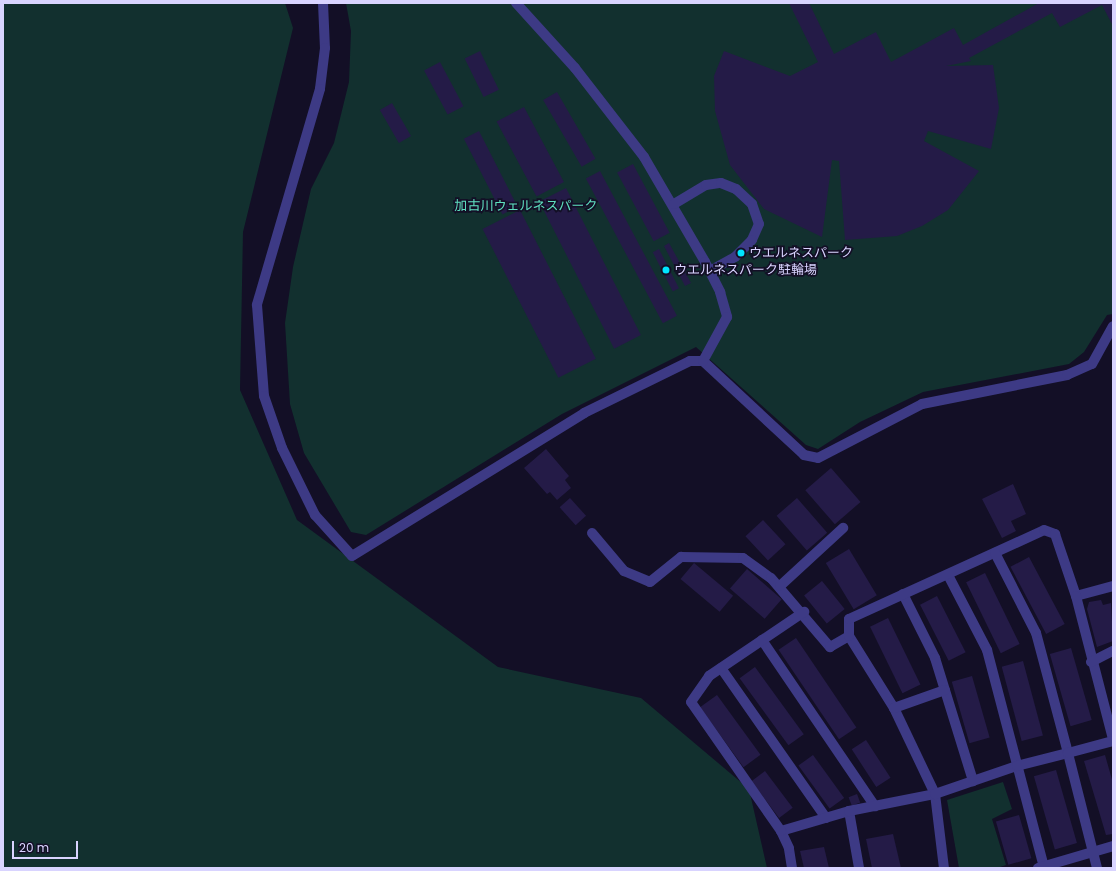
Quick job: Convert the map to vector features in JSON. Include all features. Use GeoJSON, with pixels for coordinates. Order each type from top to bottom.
{"type":"FeatureCollection","features":[{"type":"Feature","properties":{"kind":"street"},"geometry":{"type":"LineString","coordinates":[[323,3],[325,48],[320,89],[257,305],[264,396],[282,448],[315,514],[352,556],[584,413],[690,361],[703,361],[804,455],[818,458],[922,404],[1067,375],[1086,367],[1092,364],[1113,326]]}},
{"type":"Feature","properties":{"kind":"street"},"geometry":{"type":"LineString","coordinates":[[516,3],[580,74],[644,157],[674,204],[710,272],[727,317],[703,361]]}},
{"type":"Feature","properties":{"kind":"street"},"geometry":{"type":"LineString","coordinates":[[674,204],[706,185],[721,183],[736,189],[752,204],[759,224],[752,240],[735,257],[710,272]]}},
{"type":"Feature","properties":{"kind":"street"},"geometry":{"type":"LineString","coordinates":[[780,586],[843,528]]}},
{"type":"Feature","properties":{"kind":"street"},"geometry":{"type":"LineString","coordinates":[[781,831],[849,811],[935,794],[1016,766],[1113,740],[1076,596],[1055,534],[1044,530],[849,619],[849,636],[894,708],[935,794],[944,868]]}},
{"type":"Feature","properties":{"kind":"street"},"geometry":{"type":"LineString","coordinates":[[592,533],[624,571],[650,582],[681,558],[718,556],[743,558],[780,586],[804,612],[830,647],[849,636]]}},
{"type":"Feature","properties":{"kind":"street"},"geometry":{"type":"LineString","coordinates":[[995,553],[1036,633],[1095,852],[1097,868]]}},
{"type":"Feature","properties":{"kind":"street"},"geometry":{"type":"LineString","coordinates":[[948,575],[987,650],[1042,867],[1113,846]]}},
{"type":"Feature","properties":{"kind":"street"},"geometry":{"type":"LineString","coordinates":[[1076,596],[1113,586]]}},
{"type":"Feature","properties":{"kind":"street"},"geometry":{"type":"LineString","coordinates":[[903,594],[935,658],[973,781]]}},
{"type":"Feature","properties":{"kind":"street"},"geometry":{"type":"LineString","coordinates":[[792,868],[789,848],[781,831],[691,702],[709,676],[804,612]]}},
{"type":"Feature","properties":{"kind":"street"},"geometry":{"type":"LineString","coordinates":[[762,640],[875,806]]}},
{"type":"Feature","properties":{"kind":"street"},"geometry":{"type":"LineString","coordinates":[[1092,662],[1113,651]]}},
{"type":"Feature","properties":{"kind":"street"},"geometry":{"type":"LineString","coordinates":[[721,668],[826,818]]}},
{"type":"Feature","properties":{"kind":"street"},"geometry":{"type":"LineString","coordinates":[[894,708],[945,690]]}},
{"type":"Feature","properties":{"kind":"street"},"geometry":{"type":"LineString","coordinates":[[849,811],[859,868]]}},
{"type":"Feature","properties":{"kind":"green space"},"geometry":{"type":"Polygon","coordinates":[[[3,3],[285,3],[293,28],[243,232],[240,390],[297,520],[498,667],[641,698],[749,789],[767,868],[3,868],[3,3]]]}},
{"type":"Feature","properties":{"kind":"green space","name":"加古川ウェルネスパーク"},"geometry":{"type":"Polygon","coordinates":[[[346,3],[1113,3],[1113,314],[1107,315],[1084,352],[1069,364],[923,392],[860,422],[818,449],[806,445],[696,347],[562,414],[366,535],[351,532],[304,453],[290,404],[285,323],[293,267],[311,189],[334,143],[349,82],[351,31],[346,3]]]}},
{"type":"Feature","properties":{"kind":"green space"},"geometry":{"type":"Polygon","coordinates":[[[1003,782],[1012,809],[992,819],[1006,865],[997,868],[959,868],[947,800],[1003,782]]]}},
{"type":"Feature","properties":{"kind":"building"},"geometry":{"type":"Polygon","coordinates":[[[789,3],[809,3],[834,54],[876,32],[891,62],[954,28],[963,45],[1039,3],[1113,3],[1113,26],[1102,5],[1060,27],[1052,13],[969,58],[971,61],[946,66],[993,65],[999,108],[991,149],[928,131],[924,141],[979,171],[948,210],[922,226],[897,236],[845,240],[839,161],[832,160],[822,237],[764,209],[730,165],[715,111],[714,76],[724,51],[790,76],[818,62],[789,3]]]}},
{"type":"Feature","properties":{"kind":"building"},"geometry":{"type":"Polygon","coordinates":[[[480,51],[499,90],[484,97],[465,58],[480,51]]]}},
{"type":"Feature","properties":{"kind":"building"},"geometry":{"type":"Polygon","coordinates":[[[440,62],[463,106],[448,115],[424,70],[440,62]]]}},
{"type":"Feature","properties":{"kind":"building"},"geometry":{"type":"Polygon","coordinates":[[[557,92],[596,159],[582,167],[543,100],[557,92]]]}},
{"type":"Feature","properties":{"kind":"building"},"geometry":{"type":"Polygon","coordinates":[[[392,103],[411,136],[399,143],[380,110],[392,103]]]}},
{"type":"Feature","properties":{"kind":"building"},"geometry":{"type":"Polygon","coordinates":[[[524,107],[564,182],[537,197],[497,122],[524,107]]]}},
{"type":"Feature","properties":{"kind":"building"},"geometry":{"type":"Polygon","coordinates":[[[479,131],[518,207],[502,214],[464,139],[479,131]]]}},
{"type":"Feature","properties":{"kind":"building"},"geometry":{"type":"Polygon","coordinates":[[[633,164],[670,233],[654,241],[617,172],[633,164]]]}},
{"type":"Feature","properties":{"kind":"building"},"geometry":{"type":"Polygon","coordinates":[[[600,171],[677,316],[663,323],[586,179],[600,171]]]}},
{"type":"Feature","properties":{"kind":"building"},"geometry":{"type":"Polygon","coordinates":[[[566,188],[641,335],[614,349],[539,202],[566,188]]]}},
{"type":"Feature","properties":{"kind":"building"},"geometry":{"type":"Polygon","coordinates":[[[520,210],[596,359],[558,378],[483,229],[520,210]]]}},
{"type":"Feature","properties":{"kind":"building","name":"ウエルネスパーク駐輪場"},"geometry":{"type":"Polygon","coordinates":[[[669,243],[691,283],[685,286],[664,246],[669,243]]]}},
{"type":"Feature","properties":{"kind":"building","name":"ウエルネスパーク駐輪場"},"geometry":{"type":"Polygon","coordinates":[[[659,249],[679,288],[673,291],[653,252],[659,249]]]}},
{"type":"Feature","properties":{"kind":"building"},"geometry":{"type":"Polygon","coordinates":[[[546,449],[569,476],[565,480],[571,488],[557,500],[550,492],[547,494],[524,468],[546,449]]]}},
{"type":"Feature","properties":{"kind":"building"},"geometry":{"type":"Polygon","coordinates":[[[831,468],[861,502],[835,524],[805,490],[831,468]]]}},
{"type":"Feature","properties":{"kind":"building"},"geometry":{"type":"Polygon","coordinates":[[[1013,484],[1026,514],[1011,521],[1016,531],[1002,538],[982,499],[1013,484]]]}},
{"type":"Feature","properties":{"kind":"building"},"geometry":{"type":"Polygon","coordinates":[[[570,498],[586,516],[576,525],[560,507],[570,498]]]}},
{"type":"Feature","properties":{"kind":"building"},"geometry":{"type":"Polygon","coordinates":[[[797,498],[827,533],[807,550],[777,516],[797,498]]]}},
{"type":"Feature","properties":{"kind":"building"},"geometry":{"type":"Polygon","coordinates":[[[763,520],[786,544],[768,561],[745,536],[763,520]]]}},
{"type":"Feature","properties":{"kind":"building"},"geometry":{"type":"Polygon","coordinates":[[[849,549],[877,595],[854,609],[826,563],[849,549]]]}},
{"type":"Feature","properties":{"kind":"building"},"geometry":{"type":"Polygon","coordinates":[[[1029,557],[1065,624],[1046,634],[1010,567],[1029,557]]]}},
{"type":"Feature","properties":{"kind":"building"},"geometry":{"type":"Polygon","coordinates":[[[694,563],[733,596],[720,612],[681,579],[694,563]]]}},
{"type":"Feature","properties":{"kind":"building"},"geometry":{"type":"Polygon","coordinates":[[[747,569],[782,599],[765,619],[730,589],[747,569]]]}},
{"type":"Feature","properties":{"kind":"building"},"geometry":{"type":"Polygon","coordinates":[[[985,573],[1020,644],[1001,653],[966,582],[985,573]]]}},
{"type":"Feature","properties":{"kind":"building"},"geometry":{"type":"Polygon","coordinates":[[[822,581],[845,609],[827,623],[804,595],[822,581]]]}},
{"type":"Feature","properties":{"kind":"building"},"geometry":{"type":"Polygon","coordinates":[[[937,596],[966,652],[949,661],[920,605],[937,596]]]}},
{"type":"Feature","properties":{"kind":"building"},"geometry":{"type":"Polygon","coordinates":[[[1101,600],[1103,605],[1111,603],[1113,641],[1097,647],[1087,609],[1089,602],[1101,600]]]}},
{"type":"Feature","properties":{"kind":"building"},"geometry":{"type":"Polygon","coordinates":[[[888,618],[920,685],[902,693],[870,627],[888,618]]]}},
{"type":"Feature","properties":{"kind":"building"},"geometry":{"type":"Polygon","coordinates":[[[796,638],[856,728],[839,739],[779,650],[796,638]]]}},
{"type":"Feature","properties":{"kind":"building"},"geometry":{"type":"Polygon","coordinates":[[[1071,648],[1092,720],[1071,726],[1050,654],[1071,648]]]}},
{"type":"Feature","properties":{"kind":"building"},"geometry":{"type":"Polygon","coordinates":[[[1023,661],[1043,735],[1022,741],[1002,667],[1023,661]]]}},
{"type":"Feature","properties":{"kind":"building"},"geometry":{"type":"Polygon","coordinates":[[[755,667],[804,734],[788,745],[740,678],[755,667]]]}},
{"type":"Feature","properties":{"kind":"building"},"geometry":{"type":"Polygon","coordinates":[[[972,676],[990,738],[969,743],[952,682],[972,676]]]}},
{"type":"Feature","properties":{"kind":"building"},"geometry":{"type":"Polygon","coordinates":[[[717,695],[760,755],[744,767],[700,707],[717,695]]]}},
{"type":"Feature","properties":{"kind":"building"},"geometry":{"type":"Polygon","coordinates":[[[866,740],[891,778],[876,787],[852,749],[866,740]]]}},
{"type":"Feature","properties":{"kind":"building"},"geometry":{"type":"Polygon","coordinates":[[[813,755],[844,798],[830,808],[798,766],[813,755]]]}},
{"type":"Feature","properties":{"kind":"building"},"geometry":{"type":"Polygon","coordinates":[[[1105,755],[1113,783],[1113,834],[1106,835],[1084,761],[1105,755]]]}},
{"type":"Feature","properties":{"kind":"building"},"geometry":{"type":"Polygon","coordinates":[[[1056,770],[1077,843],[1055,849],[1034,776],[1056,770]]]}},
{"type":"Feature","properties":{"kind":"building"},"geometry":{"type":"Polygon","coordinates":[[[765,771],[793,808],[779,818],[751,781],[765,771]]]}},
{"type":"Feature","properties":{"kind":"building"},"geometry":{"type":"Polygon","coordinates":[[[857,794],[860,802],[852,806],[849,797],[857,794]]]}},
{"type":"Feature","properties":{"kind":"building"},"geometry":{"type":"Polygon","coordinates":[[[1019,815],[1031,858],[1008,865],[996,822],[1019,815]]]}},
{"type":"Feature","properties":{"kind":"building"},"geometry":{"type":"Polygon","coordinates":[[[893,834],[901,868],[872,868],[866,839],[893,834]]]}},
{"type":"Feature","properties":{"kind":"building"},"geometry":{"type":"Polygon","coordinates":[[[824,847],[829,868],[804,868],[800,851],[824,847]]]}},
{"type":"Feature","properties":{"kind":"place","name":"ウエルネスパーク"},"geometry":{"type":"Point","coordinates":[741,253]}},
{"type":"Feature","properties":{"kind":"place","name":"ウエルネスパーク駐輪場"},"geometry":{"type":"Point","coordinates":[666,270]}}]}
